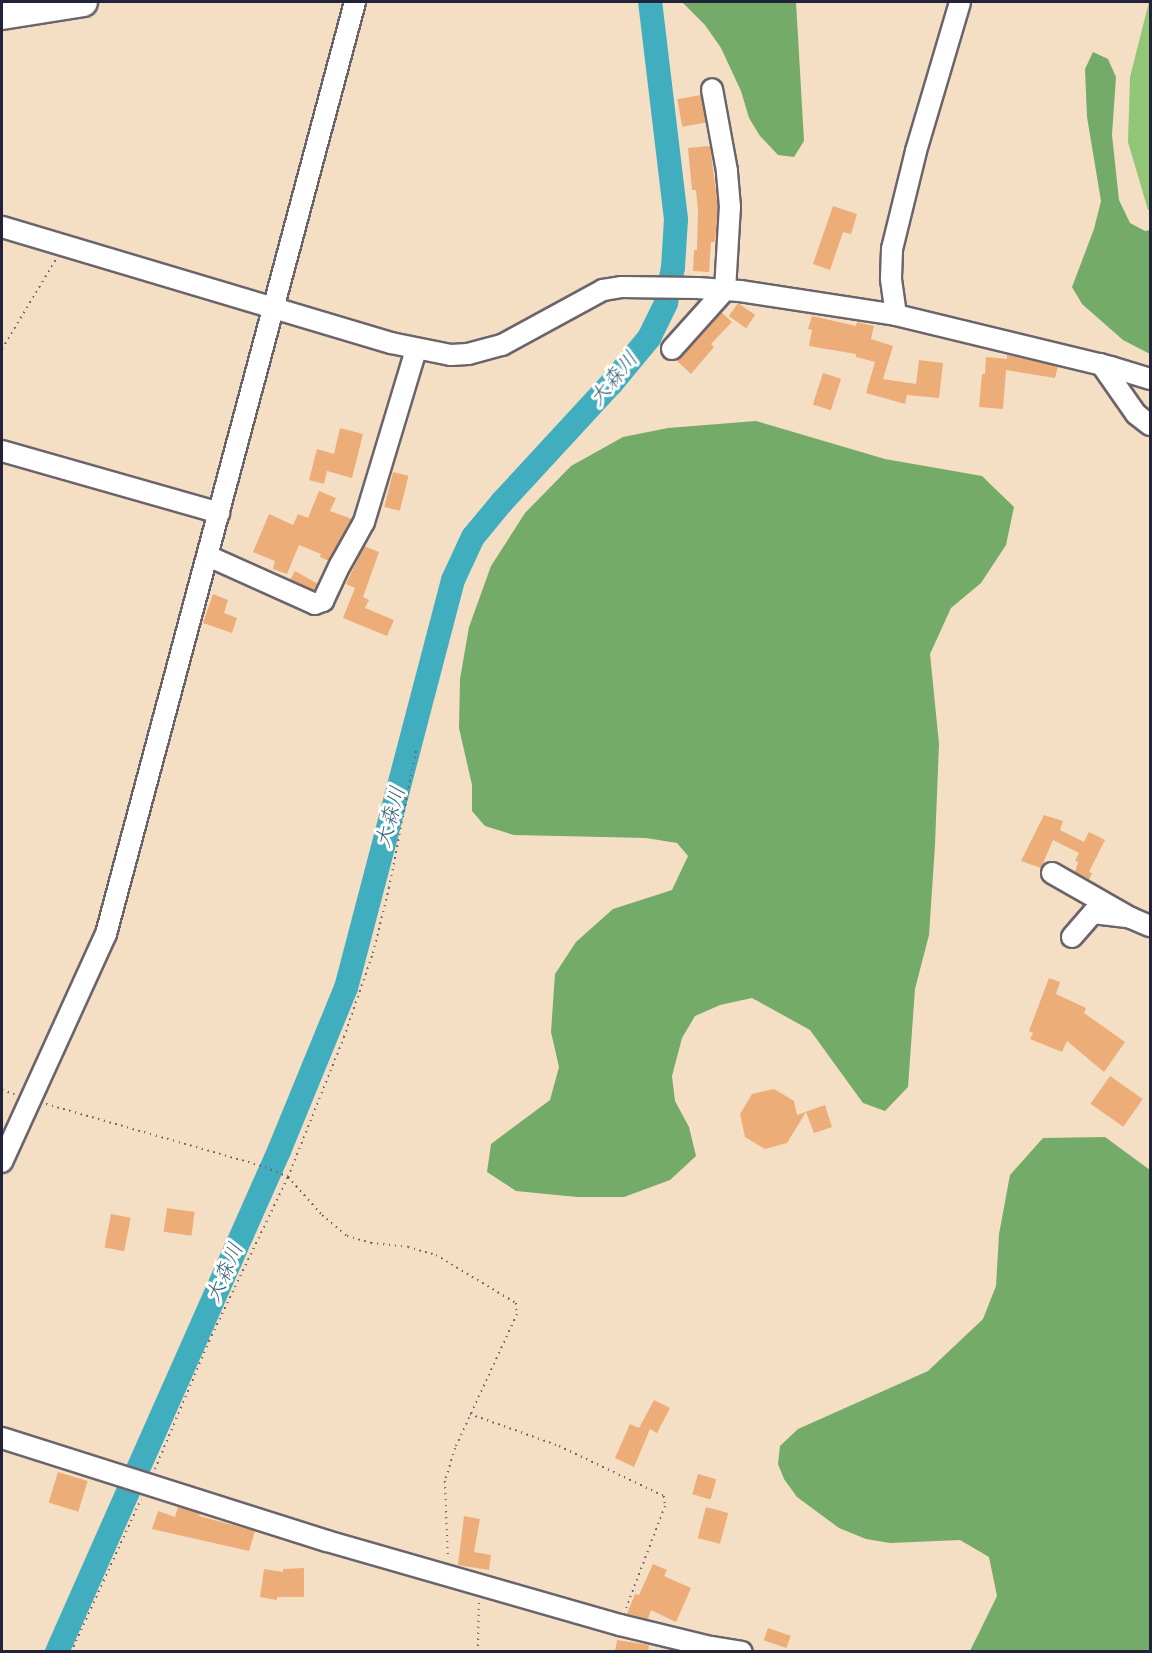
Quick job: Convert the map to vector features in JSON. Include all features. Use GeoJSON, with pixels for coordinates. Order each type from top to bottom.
{"type":"FeatureCollection","features":[{"type":"Feature","properties":{"kind":"highway"},"geometry":{"type":"LineString","coordinates":[[2,15],[83,2]]}},
{"type":"Feature","properties":{"kind":"street"},"geometry":{"type":"LineString","coordinates":[[2,1162],[106,934],[355,2]]}},
{"type":"Feature","properties":{"kind":"street"},"geometry":{"type":"LineString","coordinates":[[896,315],[891,279],[892,249],[916,151],[960,2]]}},
{"type":"Feature","properties":{"kind":"street"},"geometry":{"type":"LineString","coordinates":[[672,349],[725,290],[730,207],[727,171],[711,89]]}},
{"type":"Feature","properties":{"kind":"street"},"geometry":{"type":"LineString","coordinates":[[2,227],[416,350],[451,355],[483,351],[502,345],[603,291],[621,287],[697,288],[896,315],[1101,364],[1150,379]]}},
{"type":"Feature","properties":{"kind":"street"},"geometry":{"type":"LineString","coordinates":[[208,556],[315,604],[323,601],[364,522],[416,350]]}},
{"type":"Feature","properties":{"kind":"street"},"geometry":{"type":"LineString","coordinates":[[1101,364],[1136,414],[1150,425]]}},
{"type":"Feature","properties":{"kind":"street"},"geometry":{"type":"LineString","coordinates":[[2,451],[219,513]]}},
{"type":"Feature","properties":{"kind":"street"},"geometry":{"type":"LineString","coordinates":[[1052,873],[1131,918],[1150,926]]}},
{"type":"Feature","properties":{"kind":"street"},"geometry":{"type":"LineString","coordinates":[[1072,937],[1093,913],[1131,918]]}},
{"type":"Feature","properties":{"kind":"street"},"geometry":{"type":"LineString","coordinates":[[2,1438],[327,1541],[620,1625],[711,1647],[742,1652]]}},
{"type":"Feature","properties":{"kind":"path"},"geometry":{"type":"LineString","coordinates":[[2,349],[64,245]]}},
{"type":"Feature","properties":{"kind":"path"},"geometry":{"type":"LineString","coordinates":[[71,1652],[148,1484],[209,1341],[288,1177],[345,1037],[373,953],[389,888],[416,751]]}},
{"type":"Feature","properties":{"kind":"path"},"geometry":{"type":"LineString","coordinates":[[2,1090],[260,1165],[288,1177],[322,1215],[347,1236],[371,1243],[408,1247],[436,1255],[516,1303],[517,1314],[455,1448],[445,1481],[449,1576]]}},
{"type":"Feature","properties":{"kind":"path"},"geometry":{"type":"LineString","coordinates":[[471,1414],[560,1446],[664,1496],[665,1506],[620,1625]]}},
{"type":"Feature","properties":{"kind":"path"},"geometry":{"type":"LineString","coordinates":[[478,1652],[479,1584]]}},
{"type":"Feature","properties":{"kind":"green space"},"geometry":{"type":"Polygon","coordinates":[[[682,2],[796,2],[804,141],[794,157],[778,155],[760,136],[749,118],[741,91],[721,48],[705,25],[682,2]]]}},
{"type":"Feature","properties":{"kind":"green space"},"geometry":{"type":"Polygon","coordinates":[[[1149,2],[1150,210],[1148,210],[1128,142],[1130,77],[1149,2]]]}},
{"type":"Feature","properties":{"kind":"green space"},"geometry":{"type":"Polygon","coordinates":[[[1093,52],[1108,59],[1116,77],[1112,135],[1119,200],[1130,223],[1145,231],[1150,230],[1150,354],[1123,340],[1082,304],[1072,287],[1094,229],[1101,201],[1087,117],[1085,69],[1093,52]]]}},
{"type":"Feature","properties":{"kind":"green space"},"geometry":{"type":"Polygon","coordinates":[[[756,421],[885,459],[982,476],[1014,507],[1006,545],[981,583],[951,608],[930,654],[939,744],[935,845],[929,935],[915,989],[908,1087],[885,1111],[863,1103],[810,1030],[752,998],[720,1005],[695,1016],[682,1038],[672,1076],[675,1101],[689,1127],[696,1156],[670,1180],[624,1197],[577,1197],[516,1191],[487,1172],[491,1144],[550,1100],[559,1067],[551,1032],[555,974],[576,942],[613,909],[672,890],[688,856],[677,843],[646,838],[514,835],[485,826],[472,811],[472,785],[459,728],[460,679],[469,627],[491,566],[525,513],[571,466],[623,437],[668,428],[756,421]]]}},
{"type":"Feature","properties":{"kind":"green space"},"geometry":{"type":"Polygon","coordinates":[[[1105,1137],[1150,1170],[1150,1651],[970,1651],[997,1596],[989,1557],[960,1540],[890,1543],[866,1539],[839,1528],[797,1497],[784,1479],[778,1464],[780,1446],[798,1429],[928,1371],[983,1319],[996,1286],[999,1234],[1010,1175],[1043,1138],[1105,1137]]]}},
{"type":"Feature","properties":{"kind":"building"},"geometry":{"type":"Polygon","coordinates":[[[701,95],[706,123],[682,127],[677,99],[701,95]]]}},
{"type":"Feature","properties":{"kind":"building"},"geometry":{"type":"Polygon","coordinates":[[[710,146],[718,207],[715,242],[711,242],[709,272],[693,271],[694,250],[697,250],[698,211],[696,190],[692,190],[688,148],[710,146]]]}},
{"type":"Feature","properties":{"kind":"building"},"geometry":{"type":"Polygon","coordinates":[[[833,206],[857,214],[851,234],[843,232],[830,270],[813,264],[833,206]]]}},
{"type":"Feature","properties":{"kind":"building"},"geometry":{"type":"Polygon","coordinates":[[[738,303],[755,315],[746,328],[729,316],[738,303]]]}},
{"type":"Feature","properties":{"kind":"building"},"geometry":{"type":"Polygon","coordinates":[[[721,312],[732,322],[711,344],[714,347],[691,374],[676,360],[721,312]]]}},
{"type":"Feature","properties":{"kind":"building"},"geometry":{"type":"Polygon","coordinates":[[[812,316],[856,326],[857,322],[874,326],[871,339],[893,346],[883,379],[916,384],[919,360],[943,363],[939,398],[907,395],[905,404],[866,393],[875,362],[856,357],[856,354],[809,346],[812,330],[808,329],[812,316]]]}},
{"type":"Feature","properties":{"kind":"building"},"geometry":{"type":"Polygon","coordinates":[[[1007,355],[1058,366],[1055,378],[1006,370],[1003,409],[979,407],[986,357],[1007,359],[1007,355]]]}},
{"type":"Feature","properties":{"kind":"building"},"geometry":{"type":"Polygon","coordinates":[[[823,373],[841,379],[831,410],[813,404],[823,373]]]}},
{"type":"Feature","properties":{"kind":"building"},"geometry":{"type":"Polygon","coordinates":[[[340,428],[363,434],[352,478],[327,471],[324,484],[309,480],[317,449],[334,454],[340,428]]]}},
{"type":"Feature","properties":{"kind":"building"},"geometry":{"type":"Polygon","coordinates":[[[393,472],[409,476],[400,511],[384,507],[393,472]]]}},
{"type":"Feature","properties":{"kind":"building"},"geometry":{"type":"Polygon","coordinates":[[[319,491],[336,498],[330,511],[352,519],[329,561],[320,557],[321,554],[299,545],[287,574],[273,569],[275,561],[253,552],[269,514],[293,525],[298,514],[308,518],[319,491]]]}},
{"type":"Feature","properties":{"kind":"building"},"geometry":{"type":"Polygon","coordinates":[[[364,546],[379,552],[363,597],[369,600],[365,608],[394,620],[387,636],[343,618],[355,588],[346,584],[364,546]]]}},
{"type":"Feature","properties":{"kind":"building"},"geometry":{"type":"Polygon","coordinates":[[[295,571],[318,584],[315,591],[290,580],[295,571]]]}},
{"type":"Feature","properties":{"kind":"building"},"geometry":{"type":"Polygon","coordinates":[[[213,594],[228,600],[224,613],[237,618],[232,633],[203,623],[213,594]]]}},
{"type":"Feature","properties":{"kind":"building"},"geometry":{"type":"Polygon","coordinates":[[[1044,815],[1063,821],[1060,830],[1084,842],[1089,832],[1105,840],[1089,872],[1092,873],[1089,880],[1075,872],[1078,862],[1075,861],[1079,853],[1053,840],[1041,868],[1021,861],[1044,815]]]}},
{"type":"Feature","properties":{"kind":"building"},"geometry":{"type":"Polygon","coordinates":[[[1049,978],[1060,982],[1056,994],[1086,1008],[1084,1013],[1125,1042],[1104,1072],[1067,1041],[1062,1052],[1030,1039],[1033,1033],[1029,1031],[1049,978]]]}},
{"type":"Feature","properties":{"kind":"building"},"geometry":{"type":"Polygon","coordinates":[[[1110,1076],[1143,1099],[1123,1127],[1090,1104],[1110,1076]]]}},
{"type":"Feature","properties":{"kind":"building"},"geometry":{"type":"Polygon","coordinates":[[[774,1089],[794,1101],[797,1115],[825,1105],[832,1127],[814,1133],[806,1112],[787,1143],[765,1149],[745,1137],[740,1114],[752,1094],[774,1089]]]}},
{"type":"Feature","properties":{"kind":"building"},"geometry":{"type":"Polygon","coordinates":[[[167,1208],[195,1212],[191,1236],[164,1232],[167,1208]]]}},
{"type":"Feature","properties":{"kind":"building"},"geometry":{"type":"Polygon","coordinates":[[[111,1214],[131,1218],[124,1251],[105,1247],[111,1214]]]}},
{"type":"Feature","properties":{"kind":"building"},"geometry":{"type":"Polygon","coordinates":[[[654,1400],[670,1408],[657,1433],[650,1429],[634,1467],[615,1458],[630,1424],[639,1428],[654,1400]]]}},
{"type":"Feature","properties":{"kind":"building"},"geometry":{"type":"Polygon","coordinates":[[[58,1472],[88,1481],[78,1512],[49,1503],[58,1472]]]}},
{"type":"Feature","properties":{"kind":"building"},"geometry":{"type":"Polygon","coordinates":[[[698,1474],[716,1479],[710,1499],[692,1494],[698,1474]]]}},
{"type":"Feature","properties":{"kind":"building"},"geometry":{"type":"Polygon","coordinates":[[[178,1507],[200,1513],[199,1516],[255,1531],[249,1551],[152,1529],[158,1511],[175,1517],[178,1507]]]}},
{"type":"Feature","properties":{"kind":"building"},"geometry":{"type":"Polygon","coordinates":[[[706,1507],[728,1513],[720,1544],[698,1538],[706,1507]]]}},
{"type":"Feature","properties":{"kind":"building"},"geometry":{"type":"Polygon","coordinates":[[[464,1516],[480,1519],[474,1552],[491,1555],[489,1570],[458,1565],[464,1516]]]}},
{"type":"Feature","properties":{"kind":"building"},"geometry":{"type":"Polygon","coordinates":[[[653,1564],[667,1570],[664,1576],[691,1588],[676,1622],[651,1610],[648,1619],[627,1614],[635,1594],[639,1595],[653,1564]]]}},
{"type":"Feature","properties":{"kind":"building"},"geometry":{"type":"Polygon","coordinates":[[[304,1568],[304,1597],[277,1597],[277,1600],[260,1597],[264,1569],[283,1572],[283,1569],[304,1568]]]}},
{"type":"Feature","properties":{"kind":"building"},"geometry":{"type":"Polygon","coordinates":[[[768,1628],[791,1636],[786,1648],[764,1640],[768,1628]]]}},
{"type":"Feature","properties":{"kind":"building"},"geometry":{"type":"Polygon","coordinates":[[[617,1640],[649,1645],[648,1652],[615,1652],[617,1640]]]}},
{"type":"Feature","properties":{"kind":"waterway","name":"大森川"},"geometry":{"type":"LineString","coordinates":[[57,1652],[279,1151],[346,988],[453,580],[473,537],[502,502],[611,384],[649,338],[666,303],[673,267],[676,219],[650,2]]}}]}
